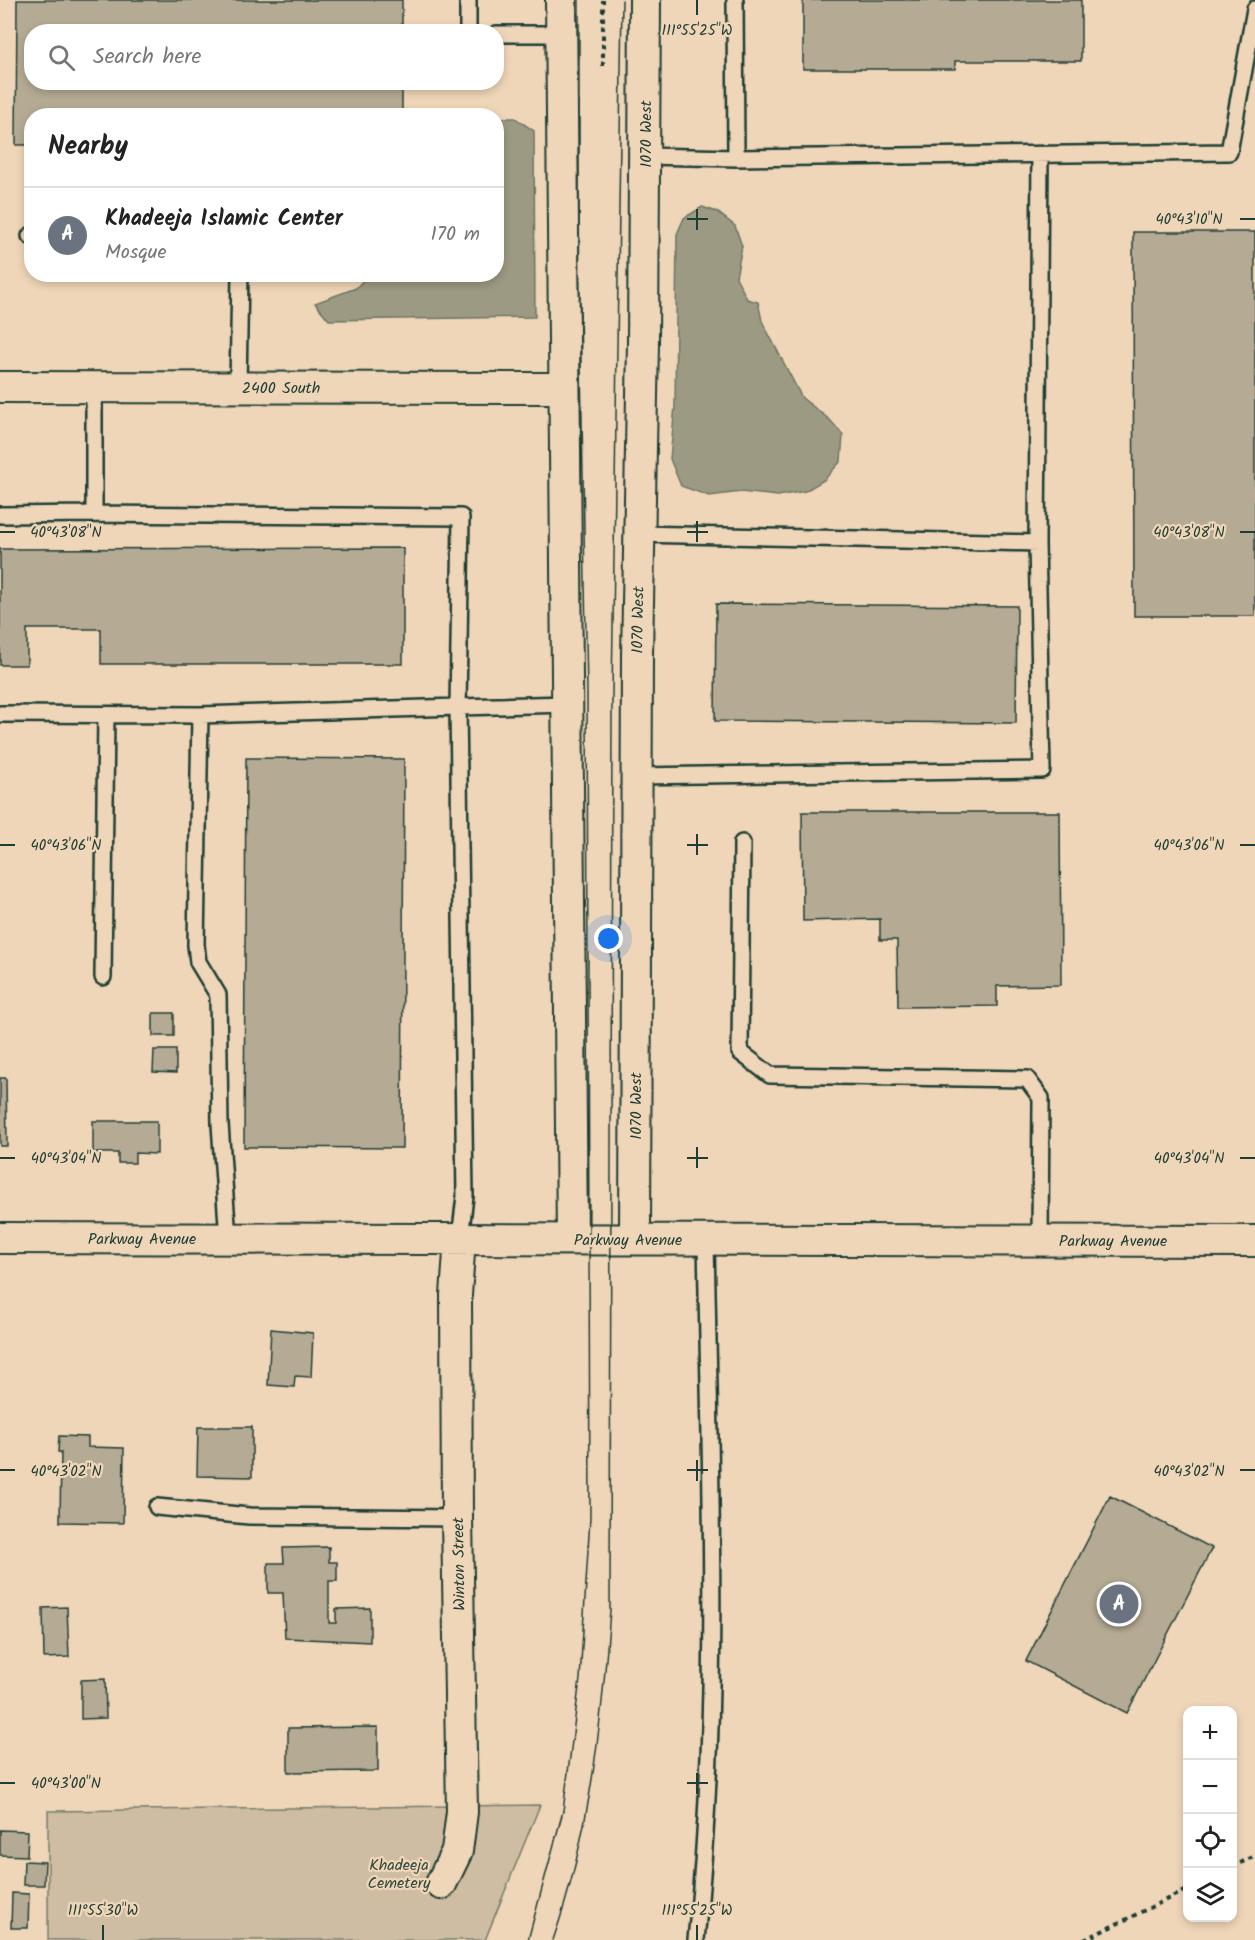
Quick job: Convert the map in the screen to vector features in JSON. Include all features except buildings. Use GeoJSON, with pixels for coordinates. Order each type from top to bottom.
{"type":"FeatureCollection","features":[{"type":"Feature","properties":{"kind":"street"},"geometry":{"type":"LineString","coordinates":[[561,0],[572,1239]]}},
{"type":"Feature","properties":{"kind":"street","name":"1070 West"},"geometry":{"type":"LineString","coordinates":[[634,1239],[638,534],[645,156],[645,0]]}},
{"type":"Feature","properties":{"kind":"street","name":"2400 South"},"geometry":{"type":"LineString","coordinates":[[0,387],[563,388]]}},
{"type":"Feature","properties":{"kind":"street","name":"Parkway Avenue"},"geometry":{"type":"LineString","coordinates":[[0,1238],[1255,1241]]}},
{"type":"Feature","properties":{"kind":"street","name":"Winton Street"},"geometry":{"type":"LineString","coordinates":[[441,1884],[457,1851],[462,1812],[456,1295],[460,1239]]}},
{"type":"Feature","properties":{"kind":"lane"},"geometry":{"type":"LineString","coordinates":[[468,0],[468,24]]}},
{"type":"Feature","properties":{"kind":"lane"},"geometry":{"type":"LineString","coordinates":[[735,0],[736,158]]}},
{"type":"Feature","properties":{"kind":"lane"},"geometry":{"type":"LineString","coordinates":[[645,156],[736,158],[1229,152],[1255,9]]}},
{"type":"Feature","properties":{"kind":"lane"},"geometry":{"type":"LineString","coordinates":[[504,34],[561,34]]}},
{"type":"Feature","properties":{"kind":"lane"},"geometry":{"type":"LineString","coordinates":[[636,776],[1041,770],[1037,543],[1040,155]]}},
{"type":"Feature","properties":{"kind":"lane"},"geometry":{"type":"LineString","coordinates":[[238,387],[240,282]]}},
{"type":"Feature","properties":{"kind":"lane"},"geometry":{"type":"LineString","coordinates":[[94,387],[94,514]]}},
{"type":"Feature","properties":{"kind":"lane"},"geometry":{"type":"LineString","coordinates":[[0,515],[462,517],[459,707],[465,1196],[460,1239]]}},
{"type":"Feature","properties":{"kind":"lane"},"geometry":{"type":"LineString","coordinates":[[638,534],[1037,543]]}},
{"type":"Feature","properties":{"kind":"lane"},"geometry":{"type":"LineString","coordinates":[[0,714],[200,716],[569,704]]}},
{"type":"Feature","properties":{"kind":"lane"},"geometry":{"type":"LineString","coordinates":[[103,977],[105,715]]}},
{"type":"Feature","properties":{"kind":"lane"},"geometry":{"type":"LineString","coordinates":[[200,716],[196,945],[198,962],[218,995],[220,1124],[228,1239]]}},
{"type":"Feature","properties":{"kind":"lane"},"geometry":{"type":"LineString","coordinates":[[742,843],[740,1052],[770,1075],[1027,1079],[1041,1098],[1040,1240]]}},
{"type":"Feature","properties":{"kind":"lane"},"geometry":{"type":"LineString","coordinates":[[696,1940],[703,1879],[713,1637],[706,1240]]}},
{"type":"Feature","properties":{"kind":"lane"},"geometry":{"type":"LineString","coordinates":[[157,1507],[249,1516],[457,1518]]}},
{"type":"Feature","properties":{"kind":"path"},"geometry":{"type":"LineString","coordinates":[[603,0],[603,66]]}},
{"type":"Feature","properties":{"kind":"path"},"geometry":{"type":"LineString","coordinates":[[1237,1865],[1255,1856]]}},
{"type":"Feature","properties":{"kind":"path"},"geometry":{"type":"LineString","coordinates":[[1084,1940],[1183,1891]]}},
{"type":"Feature","properties":{"kind":"green space","name":"Khadeeja Cemetery"},"geometry":{"type":"Polygon","coordinates":[[[540,1805],[485,1940],[48,1940],[48,1811],[540,1805]]]}},
{"type":"Feature","properties":{"kind":"shaded area"},"geometry":{"type":"Polygon","coordinates":[[[504,118],[515,118],[534,131],[535,317],[329,320],[315,303],[356,288],[362,282],[504,282],[504,118]]]}},
{"type":"Feature","properties":{"kind":"shaded area"},"geometry":{"type":"Polygon","coordinates":[[[702,207],[717,212],[735,226],[742,246],[736,277],[747,299],[758,302],[762,321],[802,398],[830,420],[843,435],[841,461],[824,480],[805,491],[778,496],[741,492],[709,496],[681,486],[670,459],[675,406],[677,234],[684,218],[702,207]]]}},
{"type":"Feature","properties":{"kind":"tram line"},"geometry":{"type":"LineString","coordinates":[[528,1940],[563,1811],[580,1679],[590,1518],[587,692],[579,257],[579,0]]}},
{"type":"Feature","properties":{"kind":"tram line"},"geometry":{"type":"LineString","coordinates":[[553,1940],[566,1900],[585,1818],[598,1735],[610,1610],[612,695],[622,0]]}},
{"type":"Feature","properties":{"kind":"place","name":"Khadeeja Islamic Center"},"geometry":{"type":"Point","coordinates":[1119,1604]}}]}
